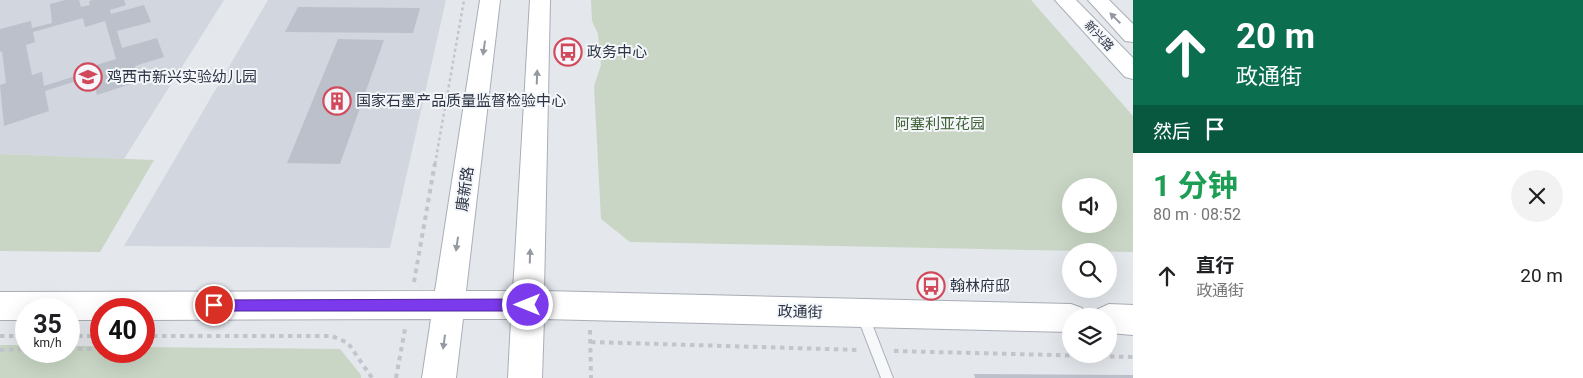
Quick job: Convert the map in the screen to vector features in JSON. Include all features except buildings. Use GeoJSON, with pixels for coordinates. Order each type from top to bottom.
{"type":"FeatureCollection","features":[{"type":"Feature","properties":{"kind":"main road","name":"康新路"},"geometry":{"type":"LineString","coordinates":[[439,378],[490,0]]}},
{"type":"Feature","properties":{"kind":"main road"},"geometry":{"type":"LineString","coordinates":[[525,378],[540,0]]}},
{"type":"Feature","properties":{"kind":"main road","name":"新兴路"},"geometry":{"type":"LineString","coordinates":[[1065,0],[1133,72]]}},
{"type":"Feature","properties":{"kind":"main road","name":"新兴路"},"geometry":{"type":"LineString","coordinates":[[1098,0],[1133,36]]}},
{"type":"Feature","properties":{"kind":"main road"},"geometry":{"type":"LineString","coordinates":[[0,306],[449,305]]}},
{"type":"Feature","properties":{"kind":"main road","name":"政通街"},"geometry":{"type":"LineString","coordinates":[[449,305],[589,306],[1062,318]]}},
{"type":"Feature","properties":{"kind":"main road"},"geometry":{"type":"LineString","coordinates":[[1117,319],[1133,320]]}},
{"type":"Feature","properties":{"kind":"lane"},"geometry":{"type":"LineString","coordinates":[[863,313],[887,378]]}},
{"type":"Feature","properties":{"kind":"path"},"geometry":{"type":"LineString","coordinates":[[394,377],[409,305],[464,0]]}},
{"type":"Feature","properties":{"kind":"path"},"geometry":{"type":"LineString","coordinates":[[589,306],[591,378]]}},
{"type":"Feature","properties":{"kind":"path"},"geometry":{"type":"LineString","coordinates":[[0,336],[15,336]]}},
{"type":"Feature","properties":{"kind":"path"},"geometry":{"type":"LineString","coordinates":[[155,336],[332,336],[348,343],[372,378]]}},
{"type":"Feature","properties":{"kind":"path"},"geometry":{"type":"LineString","coordinates":[[0,350],[15,349]]}},
{"type":"Feature","properties":{"kind":"shaded area","name":"鸡西市新兴实验幼儿园"},"geometry":{"type":"Polygon","coordinates":[[[0,0],[224,0],[124,159],[0,154],[0,0]]]}},
{"type":"Feature","properties":{"kind":"shaded area"},"geometry":{"type":"Polygon","coordinates":[[[268,0],[446,0],[390,248],[124,246],[268,0]]]}},
{"type":"Feature","properties":{"kind":"green space","name":"阿塞利亚花园"},"geometry":{"type":"Polygon","coordinates":[[[591,0],[1031,0],[1133,116],[1133,252],[1117,252],[1117,243],[1062,243],[1062,251],[630,242],[601,219],[594,86],[601,65],[598,34],[592,21],[591,0]]]}},
{"type":"Feature","properties":{"kind":"green space"},"geometry":{"type":"Polygon","coordinates":[[[0,154],[154,160],[100,252],[0,251],[0,154]]]}},
{"type":"Feature","properties":{"kind":"green space"},"geometry":{"type":"Polygon","coordinates":[[[0,345],[15,345],[15,363],[80,363],[80,346],[90,346],[90,363],[155,363],[155,347],[340,349],[361,375],[361,378],[0,378],[0,345]]]}},
{"type":"Feature","properties":{"kind":"place","name":"政务中心"},"geometry":{"type":"Point","coordinates":[568,52]}},
{"type":"Feature","properties":{"kind":"place","name":"鸡西市新兴实验幼儿园"},"geometry":{"type":"Point","coordinates":[88,77]}},
{"type":"Feature","properties":{"kind":"place","name":"国家石墨产品质量监督检验中心"},"geometry":{"type":"Point","coordinates":[337,101]}},
{"type":"Feature","properties":{"kind":"place","name":"翰林府邸"},"geometry":{"type":"Point","coordinates":[931,286]}},
{"type":"Feature","properties":{"kind":"route"},"geometry":{"type":"LineString","coordinates":[[214,305],[528,305]]}}]}
